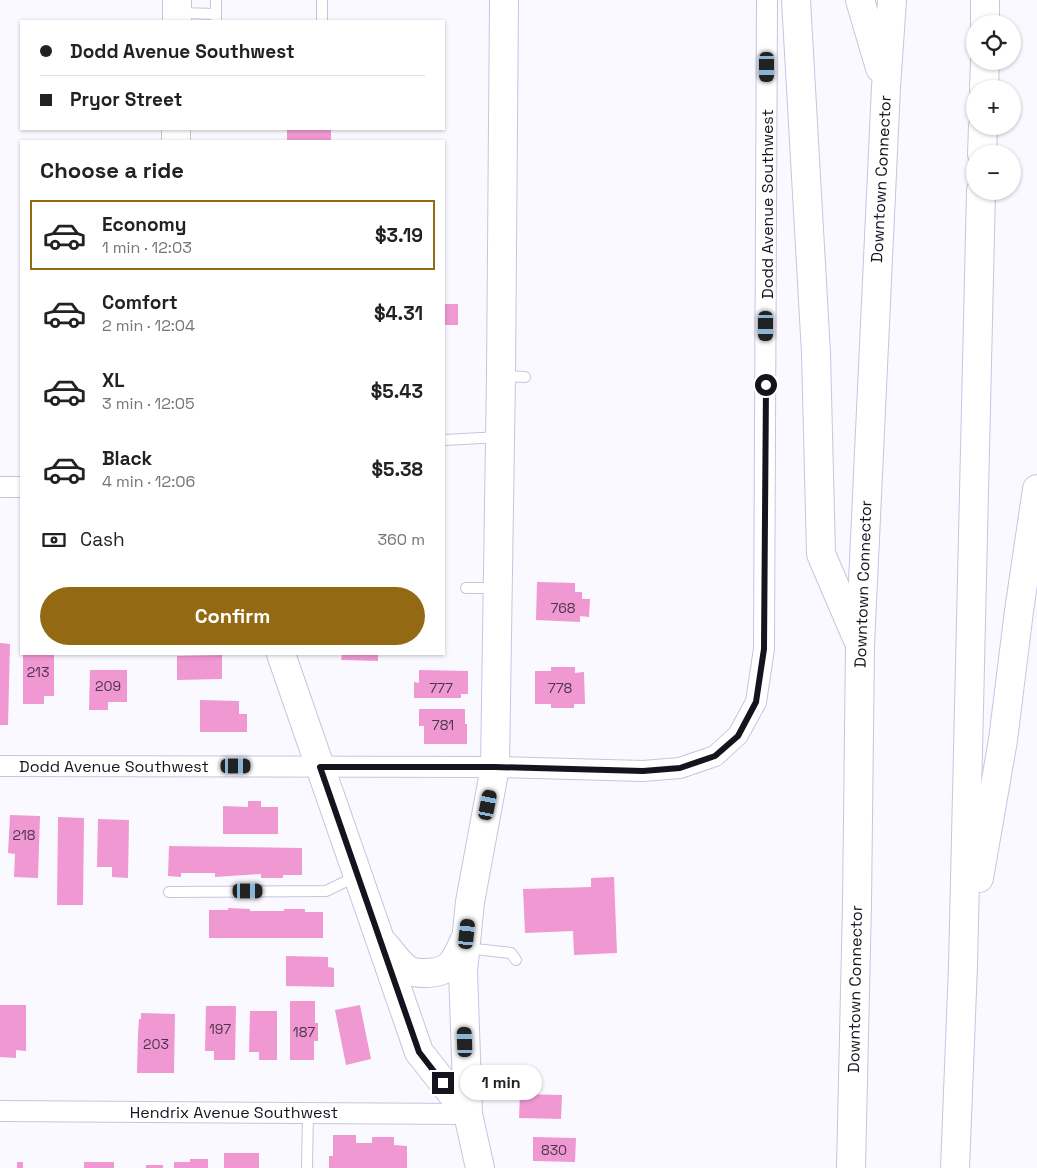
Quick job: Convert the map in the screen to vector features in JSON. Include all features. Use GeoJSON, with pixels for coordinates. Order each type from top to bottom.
{"type":"FeatureCollection","features":[{"type":"Feature","properties":{"kind":"main road"},"geometry":{"type":"LineString","coordinates":[[480,1168],[468,1114],[463,971],[470,902],[495,767],[500,437],[513,376],[504,0]]}},
{"type":"Feature","properties":{"kind":"main road"},"geometry":{"type":"LineString","coordinates":[[796,0],[816,352],[822,554],[860,646]]}},
{"type":"Feature","properties":{"kind":"main road"},"geometry":{"type":"LineString","coordinates":[[860,0],[886,87]]}},
{"type":"Feature","properties":{"kind":"main road","name":"Downtown Connector"},"geometry":{"type":"LineString","coordinates":[[851,1168],[858,904],[860,646],[886,87],[892,0]]}},
{"type":"Feature","properties":{"kind":"main road"},"geometry":{"type":"LineString","coordinates":[[985,15],[986,0]]}},
{"type":"Feature","properties":{"kind":"main road"},"geometry":{"type":"LineString","coordinates":[[955,1168],[963,966],[982,200]]}},
{"type":"Feature","properties":{"kind":"main road"},"geometry":{"type":"LineString","coordinates":[[963,966],[1003,740],[1037,489]]}},
{"type":"Feature","properties":{"kind":"main road"},"geometry":{"type":"LineString","coordinates":[[281,655],[419,1052],[468,1114]]}},
{"type":"Feature","properties":{"kind":"main road"},"geometry":{"type":"LineString","coordinates":[[380,938],[399,962],[409,971],[416,973],[432,973],[448,968],[466,941]]}},
{"type":"Feature","properties":{"kind":"street","name":"Dodd Avenue Southwest"},"geometry":{"type":"LineString","coordinates":[[0,766],[495,767],[643,771],[680,768],[715,756],[738,736],[756,702],[764,649],[767,0]]}},
{"type":"Feature","properties":{"kind":"street"},"geometry":{"type":"LineString","coordinates":[[0,487],[20,487]]}},
{"type":"Feature","properties":{"kind":"street","name":"Hendrix Avenue Southwest"},"geometry":{"type":"LineString","coordinates":[[0,1111],[468,1114]]}},
{"type":"Feature","properties":{"kind":"lane"},"geometry":{"type":"LineString","coordinates":[[177,11],[216,18],[216,0]]}},
{"type":"Feature","properties":{"kind":"lane"},"geometry":{"type":"LineString","coordinates":[[322,0],[322,20]]}},
{"type":"Feature","properties":{"kind":"lane"},"geometry":{"type":"LineString","coordinates":[[445,440],[500,437]]}},
{"type":"Feature","properties":{"kind":"lane"},"geometry":{"type":"LineString","coordinates":[[466,588],[498,588]]}},
{"type":"Feature","properties":{"kind":"lane"},"geometry":{"type":"LineString","coordinates":[[169,892],[326,891],[358,876]]}},
{"type":"Feature","properties":{"kind":"lane"},"geometry":{"type":"LineString","coordinates":[[466,941],[511,953],[516,960]]}},
{"type":"Feature","properties":{"kind":"lane"},"geometry":{"type":"LineString","coordinates":[[307,1168],[308,1113]]}},
{"type":"Feature","properties":{"kind":"building"},"geometry":{"type":"Polygon","coordinates":[[[287,130],[331,130],[331,140],[287,140],[287,130]]]}},
{"type":"Feature","properties":{"kind":"building"},"geometry":{"type":"Polygon","coordinates":[[[445,304],[458,304],[458,325],[445,325],[445,304]]]}},
{"type":"Feature","properties":{"kind":"building"},"geometry":{"type":"Polygon","coordinates":[[[537,582],[575,583],[575,592],[582,592],[582,599],[590,599],[589,617],[580,616],[580,622],[536,620],[537,582]]]}},
{"type":"Feature","properties":{"kind":"building"},"geometry":{"type":"Polygon","coordinates":[[[0,643],[10,644],[8,725],[0,725],[0,643]]]}},
{"type":"Feature","properties":{"kind":"building"},"geometry":{"type":"Polygon","coordinates":[[[23,655],[54,655],[54,696],[44,696],[44,704],[23,704],[23,655]]]}},
{"type":"Feature","properties":{"kind":"building"},"geometry":{"type":"Polygon","coordinates":[[[222,655],[222,679],[177,680],[177,656],[222,655]]]}},
{"type":"Feature","properties":{"kind":"building"},"geometry":{"type":"Polygon","coordinates":[[[342,655],[378,655],[378,661],[341,660],[342,655]]]}},
{"type":"Feature","properties":{"kind":"building"},"geometry":{"type":"Polygon","coordinates":[[[551,667],[575,667],[575,673],[584,672],[585,704],[574,704],[574,708],[551,708],[551,704],[535,704],[535,671],[551,671],[551,667]]]}},
{"type":"Feature","properties":{"kind":"building"},"geometry":{"type":"Polygon","coordinates":[[[90,670],[127,670],[127,702],[108,702],[108,710],[89,710],[90,670]]]}},
{"type":"Feature","properties":{"kind":"building"},"geometry":{"type":"Polygon","coordinates":[[[419,670],[468,671],[468,694],[461,694],[461,698],[414,698],[414,682],[419,683],[419,670]]]}},
{"type":"Feature","properties":{"kind":"building"},"geometry":{"type":"Polygon","coordinates":[[[200,700],[239,701],[239,714],[247,714],[247,732],[200,732],[200,700]]]}},
{"type":"Feature","properties":{"kind":"building"},"geometry":{"type":"Polygon","coordinates":[[[419,709],[465,709],[467,744],[424,744],[424,726],[419,726],[419,709]]]}},
{"type":"Feature","properties":{"kind":"building"},"geometry":{"type":"Polygon","coordinates":[[[248,801],[261,801],[261,807],[278,807],[278,834],[223,834],[223,806],[248,807],[248,801]]]}},
{"type":"Feature","properties":{"kind":"building"},"geometry":{"type":"Polygon","coordinates":[[[10,815],[40,816],[38,878],[14,877],[15,854],[8,853],[10,815]]]}},
{"type":"Feature","properties":{"kind":"building"},"geometry":{"type":"Polygon","coordinates":[[[58,817],[84,818],[83,905],[57,905],[58,817]]]}},
{"type":"Feature","properties":{"kind":"building"},"geometry":{"type":"Polygon","coordinates":[[[98,819],[129,820],[128,878],[112,877],[112,867],[97,867],[98,819]]]}},
{"type":"Feature","properties":{"kind":"building"},"geometry":{"type":"Polygon","coordinates":[[[169,846],[302,848],[302,875],[283,875],[283,878],[261,878],[261,874],[215,877],[215,873],[181,873],[181,877],[168,876],[169,846]]]}},
{"type":"Feature","properties":{"kind":"building"},"geometry":{"type":"Polygon","coordinates":[[[614,877],[617,953],[574,955],[573,931],[525,933],[523,889],[591,887],[591,878],[614,877]]]}},
{"type":"Feature","properties":{"kind":"building"},"geometry":{"type":"Polygon","coordinates":[[[228,908],[250,909],[250,911],[305,909],[305,912],[323,912],[323,938],[209,938],[209,910],[228,910],[228,908]]]}},
{"type":"Feature","properties":{"kind":"building"},"geometry":{"type":"Polygon","coordinates":[[[286,956],[328,957],[328,967],[334,968],[334,987],[286,986],[286,956]]]}},
{"type":"Feature","properties":{"kind":"building"},"geometry":{"type":"Polygon","coordinates":[[[290,1001],[315,1001],[315,1023],[318,1023],[318,1041],[314,1041],[314,1060],[290,1060],[290,1001]]]}},
{"type":"Feature","properties":{"kind":"building"},"geometry":{"type":"Polygon","coordinates":[[[0,1005],[26,1005],[26,1051],[16,1050],[16,1058],[0,1057],[0,1005]]]}},
{"type":"Feature","properties":{"kind":"building"},"geometry":{"type":"Polygon","coordinates":[[[360,1005],[371,1059],[346,1065],[335,1010],[360,1005]]]}},
{"type":"Feature","properties":{"kind":"building"},"geometry":{"type":"Polygon","coordinates":[[[206,1006],[236,1006],[235,1060],[214,1060],[214,1051],[205,1051],[206,1006]]]}},
{"type":"Feature","properties":{"kind":"building"},"geometry":{"type":"Polygon","coordinates":[[[250,1011],[277,1011],[277,1060],[259,1060],[259,1052],[249,1052],[250,1011]]]}},
{"type":"Feature","properties":{"kind":"building"},"geometry":{"type":"Polygon","coordinates":[[[141,1013],[175,1014],[174,1073],[137,1073],[139,1019],[141,1019],[141,1013]]]}},
{"type":"Feature","properties":{"kind":"building"},"geometry":{"type":"Polygon","coordinates":[[[520,1094],[562,1095],[561,1119],[519,1118],[520,1094]]]}},
{"type":"Feature","properties":{"kind":"building"},"geometry":{"type":"Polygon","coordinates":[[[333,1135],[356,1135],[356,1143],[372,1143],[372,1137],[394,1137],[394,1145],[407,1146],[407,1168],[329,1168],[329,1156],[333,1156],[333,1135]]]}},
{"type":"Feature","properties":{"kind":"building"},"geometry":{"type":"Polygon","coordinates":[[[533,1137],[576,1138],[575,1162],[533,1161],[533,1137]]]}},
{"type":"Feature","properties":{"kind":"building"},"geometry":{"type":"Polygon","coordinates":[[[224,1153],[259,1153],[259,1168],[224,1168],[224,1153]]]}},
{"type":"Feature","properties":{"kind":"building"},"geometry":{"type":"Polygon","coordinates":[[[190,1159],[208,1159],[208,1168],[174,1168],[174,1162],[190,1162],[190,1159]]]}},
{"type":"Feature","properties":{"kind":"building"},"geometry":{"type":"Polygon","coordinates":[[[17,1162],[23,1162],[23,1168],[17,1168],[17,1162]]]}},
{"type":"Feature","properties":{"kind":"building"},"geometry":{"type":"Polygon","coordinates":[[[84,1162],[114,1162],[114,1168],[84,1168],[84,1162]]]}},
{"type":"Feature","properties":{"kind":"building"},"geometry":{"type":"Polygon","coordinates":[[[146,1165],[163,1165],[163,1168],[146,1168],[146,1165]]]}},
{"type":"Feature","properties":{"kind":"route"},"geometry":{"type":"LineString","coordinates":[[443,1083],[419,1052],[320,767],[495,767],[643,771],[680,768],[715,756],[738,736],[756,702],[764,649],[766,385]]}}]}
